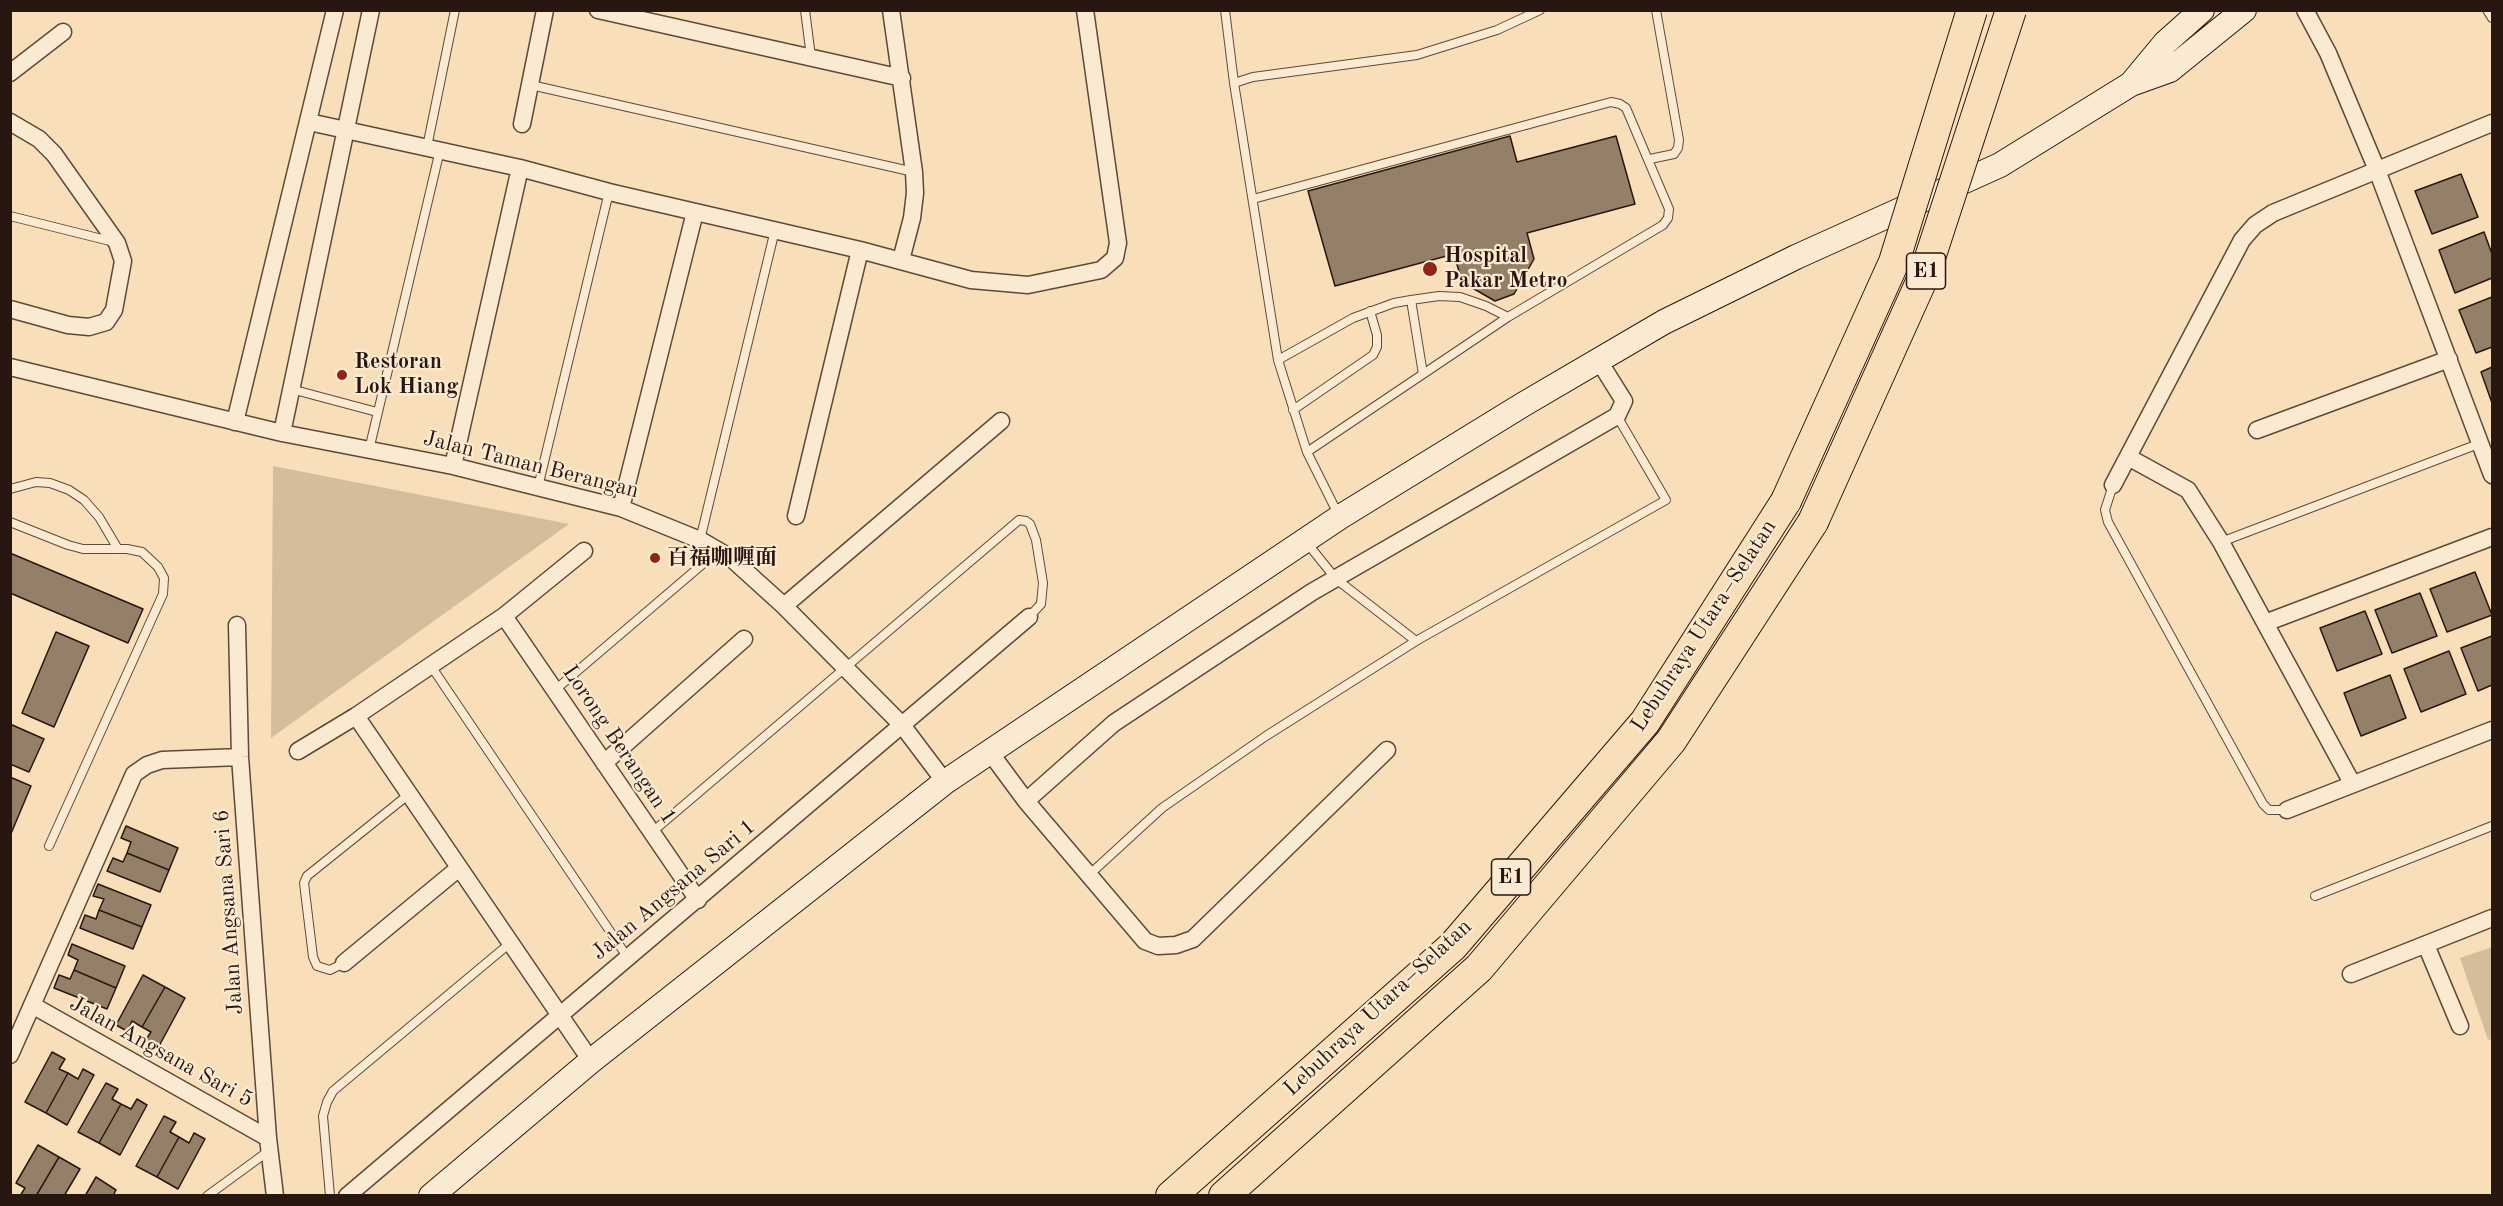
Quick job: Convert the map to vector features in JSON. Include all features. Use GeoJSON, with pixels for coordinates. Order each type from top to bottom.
{"type":"FeatureCollection","features":[{"type":"Feature","properties":{"kind":"highway","name":"Lebuhraya Utara–Selatan"},"geometry":{"type":"LineString","coordinates":[[1171,1196],[1453,945],[1645,722],[1786,501],[1894,262],[1972,10]]}},
{"type":"Feature","properties":{"kind":"highway","name":"Lebuhraya Utara–Selatan"},"geometry":{"type":"LineString","coordinates":[[1224,1196],[1479,968],[1671,741],[1813,522],[1925,273],[2011,10]]}},
{"type":"Feature","properties":{"kind":"main road"},"geometry":{"type":"LineString","coordinates":[[2131,84],[2165,43],[2202,10]]}},
{"type":"Feature","properties":{"kind":"main road"},"geometry":{"type":"LineString","coordinates":[[432,1196],[591,1061],[945,782],[1340,517],[1524,404],[1664,322],[1733,287],[2000,165],[2131,84],[2170,70],[2244,10]]}},
{"type":"Feature","properties":{"kind":"street"},"geometry":{"type":"LineString","coordinates":[[235,422],[335,10]]}},
{"type":"Feature","properties":{"kind":"street"},"geometry":{"type":"LineString","coordinates":[[282,433],[371,10]]}},
{"type":"Feature","properties":{"kind":"street"},"geometry":{"type":"LineString","coordinates":[[522,124],[545,10]]}},
{"type":"Feature","properties":{"kind":"street"},"geometry":{"type":"LineString","coordinates":[[598,10],[902,78]]}},
{"type":"Feature","properties":{"kind":"street"},"geometry":{"type":"LineString","coordinates":[[891,10],[902,78],[915,193],[912,218],[901,260]]}},
{"type":"Feature","properties":{"kind":"street"},"geometry":{"type":"LineString","coordinates":[[309,122],[520,168],[609,192],[901,260],[971,280],[1028,285],[1101,270],[1115,258],[1118,243],[1085,10]]}},
{"type":"Feature","properties":{"kind":"street"},"geometry":{"type":"LineString","coordinates":[[2306,10],[2328,53],[2377,170],[2493,475]]}},
{"type":"Feature","properties":{"kind":"street"},"geometry":{"type":"LineString","coordinates":[[10,73],[63,33]]}},
{"type":"Feature","properties":{"kind":"street"},"geometry":{"type":"LineString","coordinates":[[10,122],[39,139],[54,154],[117,243],[123,261],[114,310],[106,322],[89,327],[68,325],[10,309]]}},
{"type":"Feature","properties":{"kind":"street"},"geometry":{"type":"LineString","coordinates":[[2113,485],[2242,240],[2255,225],[2273,213],[2493,123]]}},
{"type":"Feature","properties":{"kind":"street"},"geometry":{"type":"LineString","coordinates":[[453,466],[520,168]]}},
{"type":"Feature","properties":{"kind":"street"},"geometry":{"type":"LineString","coordinates":[[621,508],[695,212]]}},
{"type":"Feature","properties":{"kind":"street"},"geometry":{"type":"LineString","coordinates":[[796,516],[860,250]]}},
{"type":"Feature","properties":{"kind":"street"},"geometry":{"type":"LineString","coordinates":[[2258,430],[2449,359]]}},
{"type":"Feature","properties":{"kind":"street"},"geometry":{"type":"LineString","coordinates":[[1026,801],[1114,723],[1312,592],[1617,416],[1624,400],[1599,361]]}},
{"type":"Feature","properties":{"kind":"street","name":"Jalan Taman Berangan"},"geometry":{"type":"LineString","coordinates":[[10,367],[282,433],[453,466],[538,487],[621,508],[700,540],[731,558],[784,606],[902,725],[945,782]]}},
{"type":"Feature","properties":{"kind":"street"},"geometry":{"type":"LineString","coordinates":[[784,606],[1001,421]]}},
{"type":"Feature","properties":{"kind":"street"},"geometry":{"type":"LineString","coordinates":[[2128,457],[2188,490],[2221,542],[2352,783]]}},
{"type":"Feature","properties":{"kind":"street"},"geometry":{"type":"LineString","coordinates":[[2265,622],[2493,537]]}},
{"type":"Feature","properties":{"kind":"street"},"geometry":{"type":"LineString","coordinates":[[298,751],[356,716],[504,616],[584,551]]}},
{"type":"Feature","properties":{"kind":"street","name":"Lorong Berangan 1"},"geometry":{"type":"LineString","coordinates":[[504,616],[698,900]]}},
{"type":"Feature","properties":{"kind":"street","name":"Jalan Angsana Sari 1"},"geometry":{"type":"LineString","coordinates":[[347,1196],[1029,617]]}},
{"type":"Feature","properties":{"kind":"street","name":"Jalan Angsana Sari 6"},"geometry":{"type":"LineString","coordinates":[[237,625],[240,757],[269,1144],[275,1196]]}},
{"type":"Feature","properties":{"kind":"street"},"geometry":{"type":"LineString","coordinates":[[604,763],[744,639]]}},
{"type":"Feature","properties":{"kind":"street"},"geometry":{"type":"LineString","coordinates":[[356,716],[509,944],[591,1061]]}},
{"type":"Feature","properties":{"kind":"street"},"geometry":{"type":"LineString","coordinates":[[2287,810],[2493,730]]}},
{"type":"Feature","properties":{"kind":"street"},"geometry":{"type":"LineString","coordinates":[[989,751],[1026,801],[1145,940],[1158,946],[1176,945],[1192,939],[1387,750]]}},
{"type":"Feature","properties":{"kind":"street"},"geometry":{"type":"LineString","coordinates":[[10,1055],[134,774],[147,765],[162,760],[240,757]]}},
{"type":"Feature","properties":{"kind":"street"},"geometry":{"type":"LineString","coordinates":[[344,963],[459,868]]}},
{"type":"Feature","properties":{"kind":"street"},"geometry":{"type":"LineString","coordinates":[[2351,974],[2493,918]]}},
{"type":"Feature","properties":{"kind":"street"},"geometry":{"type":"LineString","coordinates":[[2426,945],[2460,1026]]}},
{"type":"Feature","properties":{"kind":"street","name":"Jalan Angsana Sari 5"},"geometry":{"type":"LineString","coordinates":[[32,1005],[269,1144]]}},
{"type":"Feature","properties":{"kind":"lane"},"geometry":{"type":"LineString","coordinates":[[369,450],[434,148],[455,10]]}},
{"type":"Feature","properties":{"kind":"lane"},"geometry":{"type":"LineString","coordinates":[[805,10],[811,57]]}},
{"type":"Feature","properties":{"kind":"lane"},"geometry":{"type":"LineString","coordinates":[[1225,10],[1234,83],[1278,360],[1306,453],[1340,517]]}},
{"type":"Feature","properties":{"kind":"lane"},"geometry":{"type":"LineString","coordinates":[[1234,83],[1253,77],[1417,55],[1497,30],[1540,10]]}},
{"type":"Feature","properties":{"kind":"lane"},"geometry":{"type":"LineString","coordinates":[[1650,159],[1674,154],[1679,140],[1656,10]]}},
{"type":"Feature","properties":{"kind":"lane"},"geometry":{"type":"LineString","coordinates":[[2487,10],[2493,18]]}},
{"type":"Feature","properties":{"kind":"lane"},"geometry":{"type":"LineString","coordinates":[[531,86],[914,172]]}},
{"type":"Feature","properties":{"kind":"lane"},"geometry":{"type":"LineString","coordinates":[[1254,199],[1611,102],[1626,108],[1650,159],[1669,209],[1668,218],[1663,225],[1508,317],[1306,453]]}},
{"type":"Feature","properties":{"kind":"lane"},"geometry":{"type":"LineString","coordinates":[[538,487],[609,192]]}},
{"type":"Feature","properties":{"kind":"lane"},"geometry":{"type":"LineString","coordinates":[[10,216],[117,243]]}},
{"type":"Feature","properties":{"kind":"lane"},"geometry":{"type":"LineString","coordinates":[[700,540],[775,230]]}},
{"type":"Feature","properties":{"kind":"lane"},"geometry":{"type":"LineString","coordinates":[[1278,360],[1316,337],[1370,311],[1411,300],[1439,296],[1460,297],[1508,317]]}},
{"type":"Feature","properties":{"kind":"lane"},"geometry":{"type":"LineString","coordinates":[[1411,300],[1423,374]]}},
{"type":"Feature","properties":{"kind":"lane"},"geometry":{"type":"LineString","coordinates":[[1293,410],[1373,356],[1377,347],[1377,335],[1370,311]]}},
{"type":"Feature","properties":{"kind":"lane"},"geometry":{"type":"LineString","coordinates":[[291,389],[377,412]]}},
{"type":"Feature","properties":{"kind":"lane"},"geometry":{"type":"LineString","coordinates":[[1090,874],[1162,808],[1207,775],[1416,641],[1666,500],[1617,416]]}},
{"type":"Feature","properties":{"kind":"lane"},"geometry":{"type":"LineString","coordinates":[[2221,542],[2481,443]]}},
{"type":"Feature","properties":{"kind":"lane"},"geometry":{"type":"LineString","coordinates":[[10,489],[36,482],[50,483],[69,490],[84,500],[99,517],[118,549]]}},
{"type":"Feature","properties":{"kind":"lane"},"geometry":{"type":"LineString","coordinates":[[2113,485],[2105,510],[2108,522],[2263,804],[2269,810],[2287,810]]}},
{"type":"Feature","properties":{"kind":"lane"},"geometry":{"type":"LineString","coordinates":[[651,833],[1019,520],[1026,520],[1030,524],[1036,540],[1043,583],[1041,604],[1029,617]]}},
{"type":"Feature","properties":{"kind":"lane"},"geometry":{"type":"LineString","coordinates":[[10,522],[83,549],[142,552],[158,567],[164,578],[163,594],[49,846]]}},
{"type":"Feature","properties":{"kind":"lane"},"geometry":{"type":"LineString","coordinates":[[1305,540],[1336,579],[1416,641]]}},
{"type":"Feature","properties":{"kind":"lane"},"geometry":{"type":"LineString","coordinates":[[555,690],[719,550]]}},
{"type":"Feature","properties":{"kind":"lane"},"geometry":{"type":"LineString","coordinates":[[431,666],[628,958]]}},
{"type":"Feature","properties":{"kind":"lane"},"geometry":{"type":"LineString","coordinates":[[344,963],[330,970],[317,966],[313,957],[304,883],[307,876],[408,795]]}},
{"type":"Feature","properties":{"kind":"lane"},"geometry":{"type":"LineString","coordinates":[[2315,896],[2493,826]]}},
{"type":"Feature","properties":{"kind":"lane"},"geometry":{"type":"LineString","coordinates":[[330,1196],[323,1116],[333,1091],[509,944]]}},
{"type":"Feature","properties":{"kind":"lane"},"geometry":{"type":"LineString","coordinates":[[207,1196],[269,1144]]}},
{"type":"Feature","properties":{"kind":"shaded area"},"geometry":{"type":"Polygon","coordinates":[[[273,466],[569,524],[271,738],[273,466]]]}},
{"type":"Feature","properties":{"kind":"shaded area"},"geometry":{"type":"Polygon","coordinates":[[[2492,947],[2492,1039],[2488,1040],[2460,958],[2492,947]]]}},
{"type":"Feature","properties":{"kind":"building"},"geometry":{"type":"Polygon","coordinates":[[[1510,136],[1517,162],[1616,136],[1635,204],[1527,233],[1534,259],[1514,294],[1495,301],[1462,282],[1454,254],[1335,286],[1308,191],[1510,136]]]}},
{"type":"Feature","properties":{"kind":"building"},"geometry":{"type":"Polygon","coordinates":[[[2461,174],[2478,217],[2432,234],[2415,191],[2461,174]]]}},
{"type":"Feature","properties":{"kind":"building"},"geometry":{"type":"Polygon","coordinates":[[[2484,232],[2492,254],[2492,278],[2455,293],[2439,250],[2484,232]]]}},
{"type":"Feature","properties":{"kind":"building"},"geometry":{"type":"Polygon","coordinates":[[[2492,297],[2492,347],[2476,353],[2459,310],[2492,297]]]}},
{"type":"Feature","properties":{"kind":"building"},"geometry":{"type":"Polygon","coordinates":[[[2492,367],[2492,403],[2481,372],[2492,367]]]}},
{"type":"Feature","properties":{"kind":"building"},"geometry":{"type":"Polygon","coordinates":[[[10,553],[143,609],[128,643],[10,593],[10,553]]]}},
{"type":"Feature","properties":{"kind":"building"},"geometry":{"type":"Polygon","coordinates":[[[2475,572],[2492,615],[2447,632],[2430,589],[2475,572]]]}},
{"type":"Feature","properties":{"kind":"building"},"geometry":{"type":"Polygon","coordinates":[[[2420,593],[2437,636],[2392,653],[2375,610],[2420,593]]]}},
{"type":"Feature","properties":{"kind":"building"},"geometry":{"type":"Polygon","coordinates":[[[2365,611],[2382,654],[2337,671],[2320,628],[2365,611]]]}},
{"type":"Feature","properties":{"kind":"building"},"geometry":{"type":"Polygon","coordinates":[[[56,632],[89,646],[54,727],[22,713],[56,632]]]}},
{"type":"Feature","properties":{"kind":"building"},"geometry":{"type":"Polygon","coordinates":[[[2492,636],[2492,685],[2478,691],[2461,648],[2492,636]]]}},
{"type":"Feature","properties":{"kind":"building"},"geometry":{"type":"Polygon","coordinates":[[[2449,651],[2466,694],[2421,712],[2404,669],[2449,651]]]}},
{"type":"Feature","properties":{"kind":"building"},"geometry":{"type":"Polygon","coordinates":[[[2390,675],[2406,718],[2361,736],[2344,693],[2390,675]]]}},
{"type":"Feature","properties":{"kind":"building"},"geometry":{"type":"Polygon","coordinates":[[[10,724],[44,739],[29,772],[10,764],[10,724]]]}},
{"type":"Feature","properties":{"kind":"building"},"geometry":{"type":"Polygon","coordinates":[[[10,777],[31,786],[10,836],[10,777]]]}},
{"type":"Feature","properties":{"kind":"building"},"geometry":{"type":"Polygon","coordinates":[[[126,826],[178,848],[169,870],[127,853],[131,842],[121,838],[126,826]]]}},
{"type":"Feature","properties":{"kind":"building"},"geometry":{"type":"Polygon","coordinates":[[[127,853],[169,870],[160,892],[107,871],[113,858],[123,862],[127,853]]]}},
{"type":"Feature","properties":{"kind":"building"},"geometry":{"type":"Polygon","coordinates":[[[98,884],[151,905],[142,927],[99,910],[104,899],[93,896],[98,884]]]}},
{"type":"Feature","properties":{"kind":"building"},"geometry":{"type":"Polygon","coordinates":[[[99,910],[142,927],[133,949],[80,928],[85,915],[96,919],[99,910]]]}},
{"type":"Feature","properties":{"kind":"building"},"geometry":{"type":"Polygon","coordinates":[[[72,944],[125,966],[116,988],[74,970],[78,960],[68,955],[72,944]]]}},
{"type":"Feature","properties":{"kind":"building"},"geometry":{"type":"Polygon","coordinates":[[[74,970],[116,988],[107,1009],[54,988],[59,975],[70,979],[74,970]]]}},
{"type":"Feature","properties":{"kind":"building"},"geometry":{"type":"Polygon","coordinates":[[[143,975],[165,987],[142,1027],[132,1021],[127,1031],[116,1025],[143,975]]]}},
{"type":"Feature","properties":{"kind":"building"},"geometry":{"type":"Polygon","coordinates":[[[165,987],[185,998],[158,1048],[145,1041],[151,1032],[142,1027],[165,987]]]}},
{"type":"Feature","properties":{"kind":"building"},"geometry":{"type":"Polygon","coordinates":[[[52,1052],[65,1059],[59,1069],[68,1073],[46,1113],[25,1102],[52,1052]]]}},
{"type":"Feature","properties":{"kind":"building"},"geometry":{"type":"Polygon","coordinates":[[[83,1069],[94,1075],[67,1125],[46,1113],[68,1073],[78,1079],[83,1069]]]}},
{"type":"Feature","properties":{"kind":"building"},"geometry":{"type":"Polygon","coordinates":[[[106,1083],[118,1089],[112,1099],[121,1104],[99,1143],[78,1132],[106,1083]]]}},
{"type":"Feature","properties":{"kind":"building"},"geometry":{"type":"Polygon","coordinates":[[[137,1099],[147,1105],[120,1155],[99,1143],[121,1104],[131,1109],[137,1099]]]}},
{"type":"Feature","properties":{"kind":"building"},"geometry":{"type":"Polygon","coordinates":[[[164,1116],[176,1122],[170,1132],[179,1137],[157,1177],[136,1166],[164,1116]]]}},
{"type":"Feature","properties":{"kind":"building"},"geometry":{"type":"Polygon","coordinates":[[[194,1133],[205,1139],[178,1189],[157,1177],[179,1137],[189,1143],[194,1133]]]}},
{"type":"Feature","properties":{"kind":"building"},"geometry":{"type":"Polygon","coordinates":[[[38,1145],[59,1157],[36,1196],[20,1196],[25,1188],[16,1183],[38,1145]]]}},
{"type":"Feature","properties":{"kind":"building"},"geometry":{"type":"Polygon","coordinates":[[[59,1157],[80,1169],[64,1196],[36,1196],[59,1157]]]}},
{"type":"Feature","properties":{"kind":"building"},"geometry":{"type":"Polygon","coordinates":[[[96,1177],[116,1190],[113,1196],[85,1196],[96,1177]]]}},
{"type":"Feature","properties":{"kind":"place","name":"Hospital Pakar Metro"},"geometry":{"type":"Point","coordinates":[1430,269]}},
{"type":"Feature","properties":{"kind":"place","name":"Restoran Lok Hiang"},"geometry":{"type":"Point","coordinates":[342,375]}},
{"type":"Feature","properties":{"kind":"place","name":"百福咖喱面"},"geometry":{"type":"Point","coordinates":[655,558]}}]}
